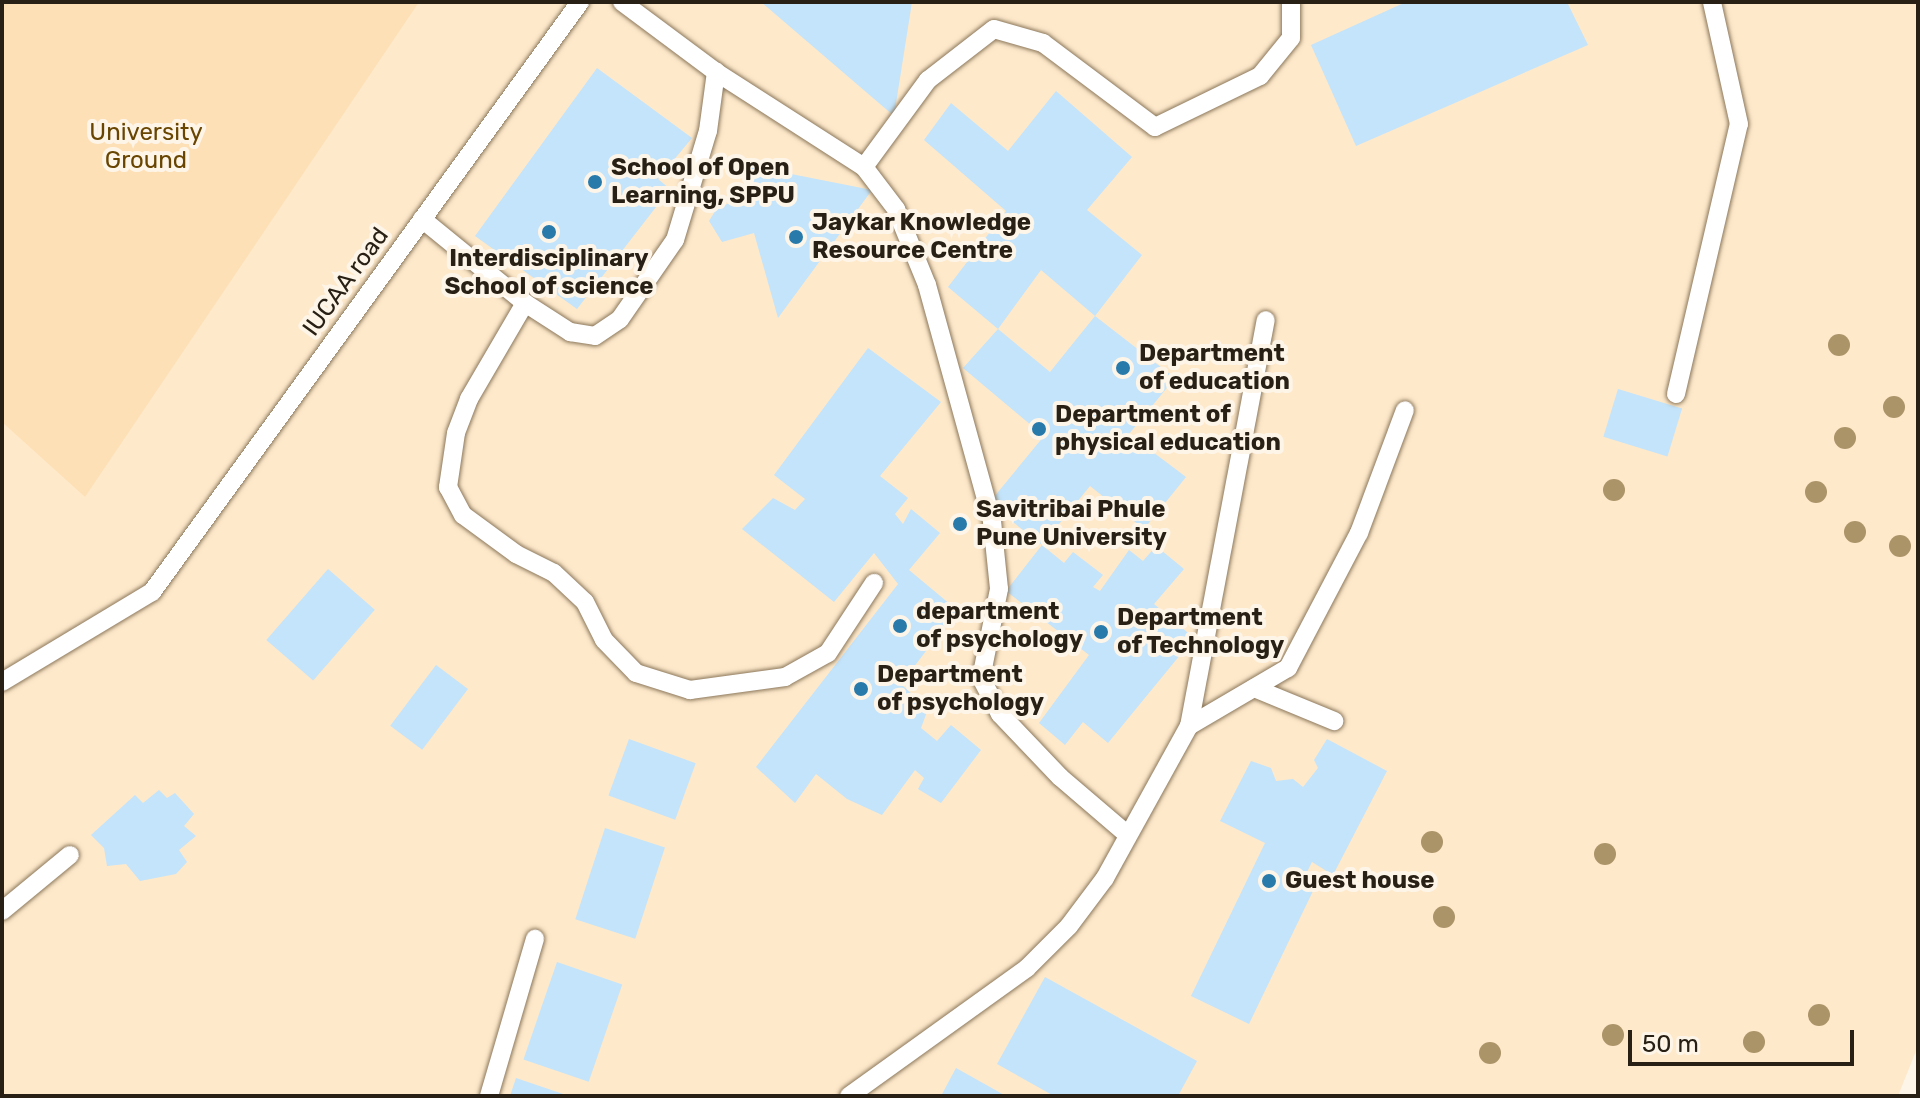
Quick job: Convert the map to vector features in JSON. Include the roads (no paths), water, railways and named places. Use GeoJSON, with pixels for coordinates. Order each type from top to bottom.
{"type":"FeatureCollection","features":[{"type":"Feature","properties":{"kind":"lane","name":"IUCAA road"},"geometry":{"type":"LineString","coordinates":[[2,682],[152,592],[580,2]]}},
{"type":"Feature","properties":{"kind":"lane"},"geometry":{"type":"LineString","coordinates":[[622,2],[716,72],[864,167],[896,209],[927,285],[992,521],[999,589],[981,678],[1000,714],[1060,777],[1128,835]]}},
{"type":"Feature","properties":{"kind":"lane"},"geometry":{"type":"LineString","coordinates":[[864,167],[928,80],[994,29],[1043,43],[1155,127],[1260,76],[1291,38],[1291,2]]}},
{"type":"Feature","properties":{"kind":"lane"},"geometry":{"type":"LineString","coordinates":[[1676,394],[1739,124],[1712,2]]}},
{"type":"Feature","properties":{"kind":"lane"},"geometry":{"type":"LineString","coordinates":[[422,219],[525,303],[570,332],[595,336],[620,319],[675,240],[708,131],[716,72]]}},
{"type":"Feature","properties":{"kind":"lane"},"geometry":{"type":"LineString","coordinates":[[525,303],[469,399],[456,433],[448,487],[463,515],[516,554],[554,573],[585,602],[604,640],[636,673],[690,690],[785,677],[828,653],[874,583]]}},
{"type":"Feature","properties":{"kind":"lane"},"geometry":{"type":"LineString","coordinates":[[849,1096],[1027,968],[1069,926],[1128,835],[1189,726],[1266,320]]}},
{"type":"Feature","properties":{"kind":"lane"},"geometry":{"type":"LineString","coordinates":[[1189,726],[1288,668],[1359,533],[1405,410]]}},
{"type":"Feature","properties":{"kind":"lane"},"geometry":{"type":"LineString","coordinates":[[1254,688],[1334,721]]}},
{"type":"Feature","properties":{"kind":"lane"},"geometry":{"type":"LineString","coordinates":[[2,911],[70,855]]}},
{"type":"Feature","properties":{"kind":"lane"},"geometry":{"type":"LineString","coordinates":[[489,1096],[535,939]]}},
{"type":"Feature","properties":{"kind":"place","name":"School of Open Learning, SPPU"},"geometry":{"type":"Point","coordinates":[595,182]}},
{"type":"Feature","properties":{"kind":"place","name":"Interdisciplinary School of science"},"geometry":{"type":"Point","coordinates":[549,232]}},
{"type":"Feature","properties":{"kind":"place","name":"Jaykar Knowledge Resource Centre"},"geometry":{"type":"Point","coordinates":[796,237]}},
{"type":"Feature","properties":{"kind":"place","name":"Department of education"},"geometry":{"type":"Point","coordinates":[1123,368]}},
{"type":"Feature","properties":{"kind":"place","name":"Department of physical education"},"geometry":{"type":"Point","coordinates":[1039,429]}},
{"type":"Feature","properties":{"kind":"place","name":"Savitribai Phule Pune University"},"geometry":{"type":"Point","coordinates":[960,524]}},
{"type":"Feature","properties":{"kind":"place","name":"department of psychology"},"geometry":{"type":"Point","coordinates":[900,626]}},
{"type":"Feature","properties":{"kind":"place","name":"Department of Technology"},"geometry":{"type":"Point","coordinates":[1101,632]}},
{"type":"Feature","properties":{"kind":"place","name":"Department of psychology"},"geometry":{"type":"Point","coordinates":[861,689]}},
{"type":"Feature","properties":{"kind":"place","name":"Guest house"},"geometry":{"type":"Point","coordinates":[1269,881]}},
{"type":"Feature","properties":{"kind":"park label","name":"University Ground"},"geometry":{"type":"Point","coordinates":[146,147]}}]}
